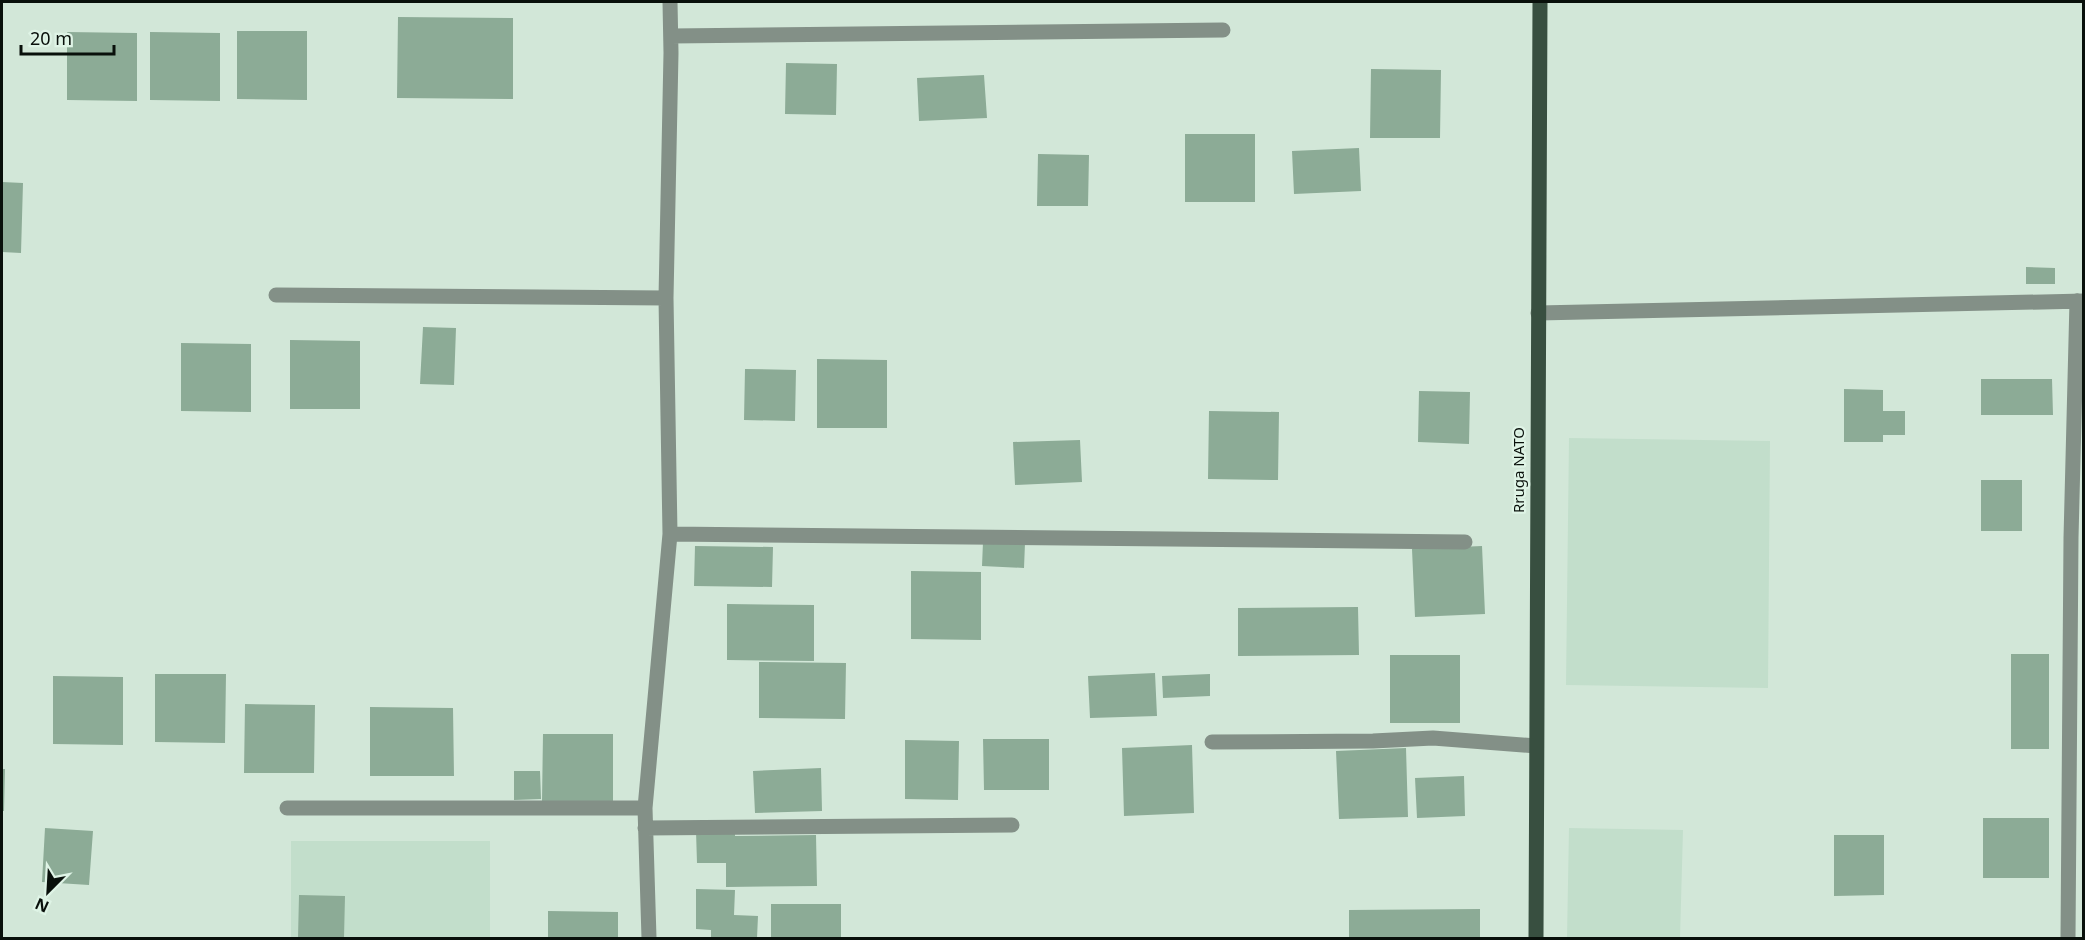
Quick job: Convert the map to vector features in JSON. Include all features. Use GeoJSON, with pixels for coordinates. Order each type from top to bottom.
{"type":"FeatureCollection","features":[{"type":"Feature","properties":{"kind":"main road","name":"Rruga NATO"},"geometry":{"type":"LineString","coordinates":[[1536,939],[1540,2]]}},
{"type":"Feature","properties":{"kind":"street"},"geometry":{"type":"LineString","coordinates":[[649,939],[645,808],[670,534],[666,298],[670,2]]}},
{"type":"Feature","properties":{"kind":"street"},"geometry":{"type":"LineString","coordinates":[[671,36],[1223,30]]}},
{"type":"Feature","properties":{"kind":"street"},"geometry":{"type":"LineString","coordinates":[[276,295],[666,298]]}},
{"type":"Feature","properties":{"kind":"street"},"geometry":{"type":"LineString","coordinates":[[1538,313],[2080,301],[2071,538],[2068,939]]}},
{"type":"Feature","properties":{"kind":"street"},"geometry":{"type":"LineString","coordinates":[[670,534],[1465,542]]}},
{"type":"Feature","properties":{"kind":"street"},"geometry":{"type":"LineString","coordinates":[[1212,742],[1372,741],[1433,738],[1536,746]]}},
{"type":"Feature","properties":{"kind":"street"},"geometry":{"type":"LineString","coordinates":[[287,808],[645,808]]}},
{"type":"Feature","properties":{"kind":"street"},"geometry":{"type":"LineString","coordinates":[[645,828],[1012,825]]}},
{"type":"Feature","properties":{"kind":"shaded area"},"geometry":{"type":"Polygon","coordinates":[[[1569,438],[1770,441],[1768,688],[1566,685],[1569,438]]]}},
{"type":"Feature","properties":{"kind":"shaded area"},"geometry":{"type":"Polygon","coordinates":[[[1569,828],[1683,830],[1680,938],[1567,938],[1569,828]]]}},
{"type":"Feature","properties":{"kind":"shaded area"},"geometry":{"type":"Polygon","coordinates":[[[291,841],[490,841],[490,938],[291,938],[291,841]]]}},
{"type":"Feature","properties":{"kind":"building"},"geometry":{"type":"Polygon","coordinates":[[[398,17],[513,18],[513,99],[397,98],[398,17]]]}},
{"type":"Feature","properties":{"kind":"building"},"geometry":{"type":"Polygon","coordinates":[[[237,31],[307,31],[307,100],[237,99],[237,31]]]}},
{"type":"Feature","properties":{"kind":"building"},"geometry":{"type":"Polygon","coordinates":[[[67,32],[137,33],[137,101],[67,100],[67,32]]]}},
{"type":"Feature","properties":{"kind":"building"},"geometry":{"type":"Polygon","coordinates":[[[150,32],[220,33],[220,101],[150,100],[150,32]]]}},
{"type":"Feature","properties":{"kind":"building"},"geometry":{"type":"Polygon","coordinates":[[[786,63],[837,64],[836,115],[785,114],[786,63]]]}},
{"type":"Feature","properties":{"kind":"building"},"geometry":{"type":"Polygon","coordinates":[[[1371,69],[1441,70],[1440,138],[1370,138],[1371,69]]]}},
{"type":"Feature","properties":{"kind":"building"},"geometry":{"type":"Polygon","coordinates":[[[984,75],[987,118],[919,121],[917,78],[984,75]]]}},
{"type":"Feature","properties":{"kind":"building"},"geometry":{"type":"Polygon","coordinates":[[[1185,134],[1255,134],[1255,202],[1185,202],[1185,134]]]}},
{"type":"Feature","properties":{"kind":"building"},"geometry":{"type":"Polygon","coordinates":[[[1359,148],[1361,191],[1294,194],[1292,151],[1359,148]]]}},
{"type":"Feature","properties":{"kind":"building"},"geometry":{"type":"Polygon","coordinates":[[[1038,154],[1089,155],[1088,206],[1037,206],[1038,154]]]}},
{"type":"Feature","properties":{"kind":"building"},"geometry":{"type":"Polygon","coordinates":[[[2,182],[23,183],[21,253],[2,252],[2,182]]]}},
{"type":"Feature","properties":{"kind":"building"},"geometry":{"type":"Polygon","coordinates":[[[2026,267],[2055,268],[2055,284],[2026,284],[2026,267]]]}},
{"type":"Feature","properties":{"kind":"building"},"geometry":{"type":"Polygon","coordinates":[[[423,327],[456,328],[454,385],[420,384],[423,327]]]}},
{"type":"Feature","properties":{"kind":"building"},"geometry":{"type":"Polygon","coordinates":[[[290,340],[360,341],[360,409],[290,409],[290,340]]]}},
{"type":"Feature","properties":{"kind":"building"},"geometry":{"type":"Polygon","coordinates":[[[181,343],[251,344],[251,412],[181,411],[181,343]]]}},
{"type":"Feature","properties":{"kind":"building"},"geometry":{"type":"Polygon","coordinates":[[[817,359],[887,360],[887,428],[817,428],[817,359]]]}},
{"type":"Feature","properties":{"kind":"building"},"geometry":{"type":"Polygon","coordinates":[[[745,369],[796,370],[795,421],[744,420],[745,369]]]}},
{"type":"Feature","properties":{"kind":"building"},"geometry":{"type":"Polygon","coordinates":[[[1981,379],[2052,379],[2053,415],[1981,415],[1981,379]]]}},
{"type":"Feature","properties":{"kind":"building"},"geometry":{"type":"Polygon","coordinates":[[[1844,389],[1883,390],[1883,411],[1905,411],[1905,435],[1883,435],[1883,442],[1844,442],[1844,389]]]}},
{"type":"Feature","properties":{"kind":"building"},"geometry":{"type":"Polygon","coordinates":[[[1419,391],[1470,392],[1469,444],[1418,442],[1419,391]]]}},
{"type":"Feature","properties":{"kind":"building"},"geometry":{"type":"Polygon","coordinates":[[[1209,411],[1279,412],[1278,480],[1208,479],[1209,411]]]}},
{"type":"Feature","properties":{"kind":"building"},"geometry":{"type":"Polygon","coordinates":[[[1080,440],[1082,482],[1015,485],[1013,442],[1080,440]]]}},
{"type":"Feature","properties":{"kind":"building"},"geometry":{"type":"Polygon","coordinates":[[[1981,480],[2022,480],[2022,531],[1981,531],[1981,480]]]}},
{"type":"Feature","properties":{"kind":"building"},"geometry":{"type":"Polygon","coordinates":[[[983,542],[1025,543],[1024,568],[982,566],[983,542]]]}},
{"type":"Feature","properties":{"kind":"building"},"geometry":{"type":"Polygon","coordinates":[[[695,546],[773,547],[772,587],[694,586],[695,546]]]}},
{"type":"Feature","properties":{"kind":"building"},"geometry":{"type":"Polygon","coordinates":[[[1482,546],[1485,614],[1415,617],[1412,549],[1482,546]]]}},
{"type":"Feature","properties":{"kind":"building"},"geometry":{"type":"Polygon","coordinates":[[[911,571],[981,572],[981,640],[911,639],[911,571]]]}},
{"type":"Feature","properties":{"kind":"building"},"geometry":{"type":"Polygon","coordinates":[[[727,604],[814,605],[814,661],[727,660],[727,604]]]}},
{"type":"Feature","properties":{"kind":"building"},"geometry":{"type":"Polygon","coordinates":[[[1358,607],[1359,655],[1238,656],[1238,608],[1358,607]]]}},
{"type":"Feature","properties":{"kind":"building"},"geometry":{"type":"Polygon","coordinates":[[[2011,654],[2049,654],[2049,749],[2011,749],[2011,654]]]}},
{"type":"Feature","properties":{"kind":"building"},"geometry":{"type":"Polygon","coordinates":[[[1390,655],[1460,655],[1460,723],[1390,723],[1390,655]]]}},
{"type":"Feature","properties":{"kind":"building"},"geometry":{"type":"Polygon","coordinates":[[[759,662],[846,663],[845,719],[759,718],[759,662]]]}},
{"type":"Feature","properties":{"kind":"building"},"geometry":{"type":"Polygon","coordinates":[[[1155,673],[1157,716],[1090,718],[1088,676],[1155,673]]]}},
{"type":"Feature","properties":{"kind":"building"},"geometry":{"type":"Polygon","coordinates":[[[155,674],[226,674],[225,743],[155,742],[155,674]]]}},
{"type":"Feature","properties":{"kind":"building"},"geometry":{"type":"Polygon","coordinates":[[[1210,674],[1210,696],[1163,698],[1162,676],[1210,674]]]}},
{"type":"Feature","properties":{"kind":"building"},"geometry":{"type":"Polygon","coordinates":[[[53,676],[123,677],[123,745],[53,744],[53,676]]]}},
{"type":"Feature","properties":{"kind":"building"},"geometry":{"type":"Polygon","coordinates":[[[245,704],[315,705],[314,773],[244,773],[245,704]]]}},
{"type":"Feature","properties":{"kind":"building"},"geometry":{"type":"Polygon","coordinates":[[[370,707],[453,708],[454,776],[370,776],[370,707]]]}},
{"type":"Feature","properties":{"kind":"building"},"geometry":{"type":"Polygon","coordinates":[[[543,734],[613,734],[613,802],[542,802],[543,734]]]}},
{"type":"Feature","properties":{"kind":"building"},"geometry":{"type":"Polygon","coordinates":[[[983,739],[1049,739],[1049,790],[984,790],[983,739]]]}},
{"type":"Feature","properties":{"kind":"building"},"geometry":{"type":"Polygon","coordinates":[[[905,740],[959,741],[958,800],[905,799],[905,740]]]}},
{"type":"Feature","properties":{"kind":"building"},"geometry":{"type":"Polygon","coordinates":[[[1192,745],[1194,813],[1124,816],[1122,748],[1192,745]]]}},
{"type":"Feature","properties":{"kind":"building"},"geometry":{"type":"Polygon","coordinates":[[[1406,748],[1408,817],[1339,819],[1336,751],[1406,748]]]}},
{"type":"Feature","properties":{"kind":"building"},"geometry":{"type":"Polygon","coordinates":[[[821,768],[822,811],[755,813],[753,771],[821,768]]]}},
{"type":"Feature","properties":{"kind":"building"},"geometry":{"type":"Polygon","coordinates":[[[2,769],[5,769],[4,811],[2,811],[2,769]]]}},
{"type":"Feature","properties":{"kind":"building"},"geometry":{"type":"Polygon","coordinates":[[[514,771],[540,771],[541,799],[514,800],[514,771]]]}},
{"type":"Feature","properties":{"kind":"building"},"geometry":{"type":"Polygon","coordinates":[[[1464,776],[1465,816],[1417,818],[1415,778],[1464,776]]]}},
{"type":"Feature","properties":{"kind":"building"},"geometry":{"type":"Polygon","coordinates":[[[1983,818],[2049,818],[2049,878],[1983,878],[1983,818]]]}},
{"type":"Feature","properties":{"kind":"building"},"geometry":{"type":"Polygon","coordinates":[[[45,828],[93,831],[89,885],[42,882],[45,828]]]}},
{"type":"Feature","properties":{"kind":"building"},"geometry":{"type":"Polygon","coordinates":[[[735,830],[735,836],[816,835],[817,886],[726,887],[726,863],[697,863],[696,831],[735,830]]]}},
{"type":"Feature","properties":{"kind":"building"},"geometry":{"type":"Polygon","coordinates":[[[1834,835],[1884,835],[1884,895],[1834,896],[1834,835]]]}},
{"type":"Feature","properties":{"kind":"building"},"geometry":{"type":"Polygon","coordinates":[[[696,889],[735,890],[734,915],[758,916],[757,938],[711,938],[711,930],[696,929],[696,889]]]}},
{"type":"Feature","properties":{"kind":"building"},"geometry":{"type":"Polygon","coordinates":[[[299,895],[345,896],[344,938],[298,938],[299,895]]]}},
{"type":"Feature","properties":{"kind":"building"},"geometry":{"type":"Polygon","coordinates":[[[771,904],[841,904],[841,938],[771,938],[771,904]]]}},
{"type":"Feature","properties":{"kind":"building"},"geometry":{"type":"Polygon","coordinates":[[[1480,909],[1480,938],[1349,938],[1349,910],[1480,909]]]}},
{"type":"Feature","properties":{"kind":"building"},"geometry":{"type":"Polygon","coordinates":[[[548,911],[618,912],[618,938],[548,938],[548,911]]]}}]}
